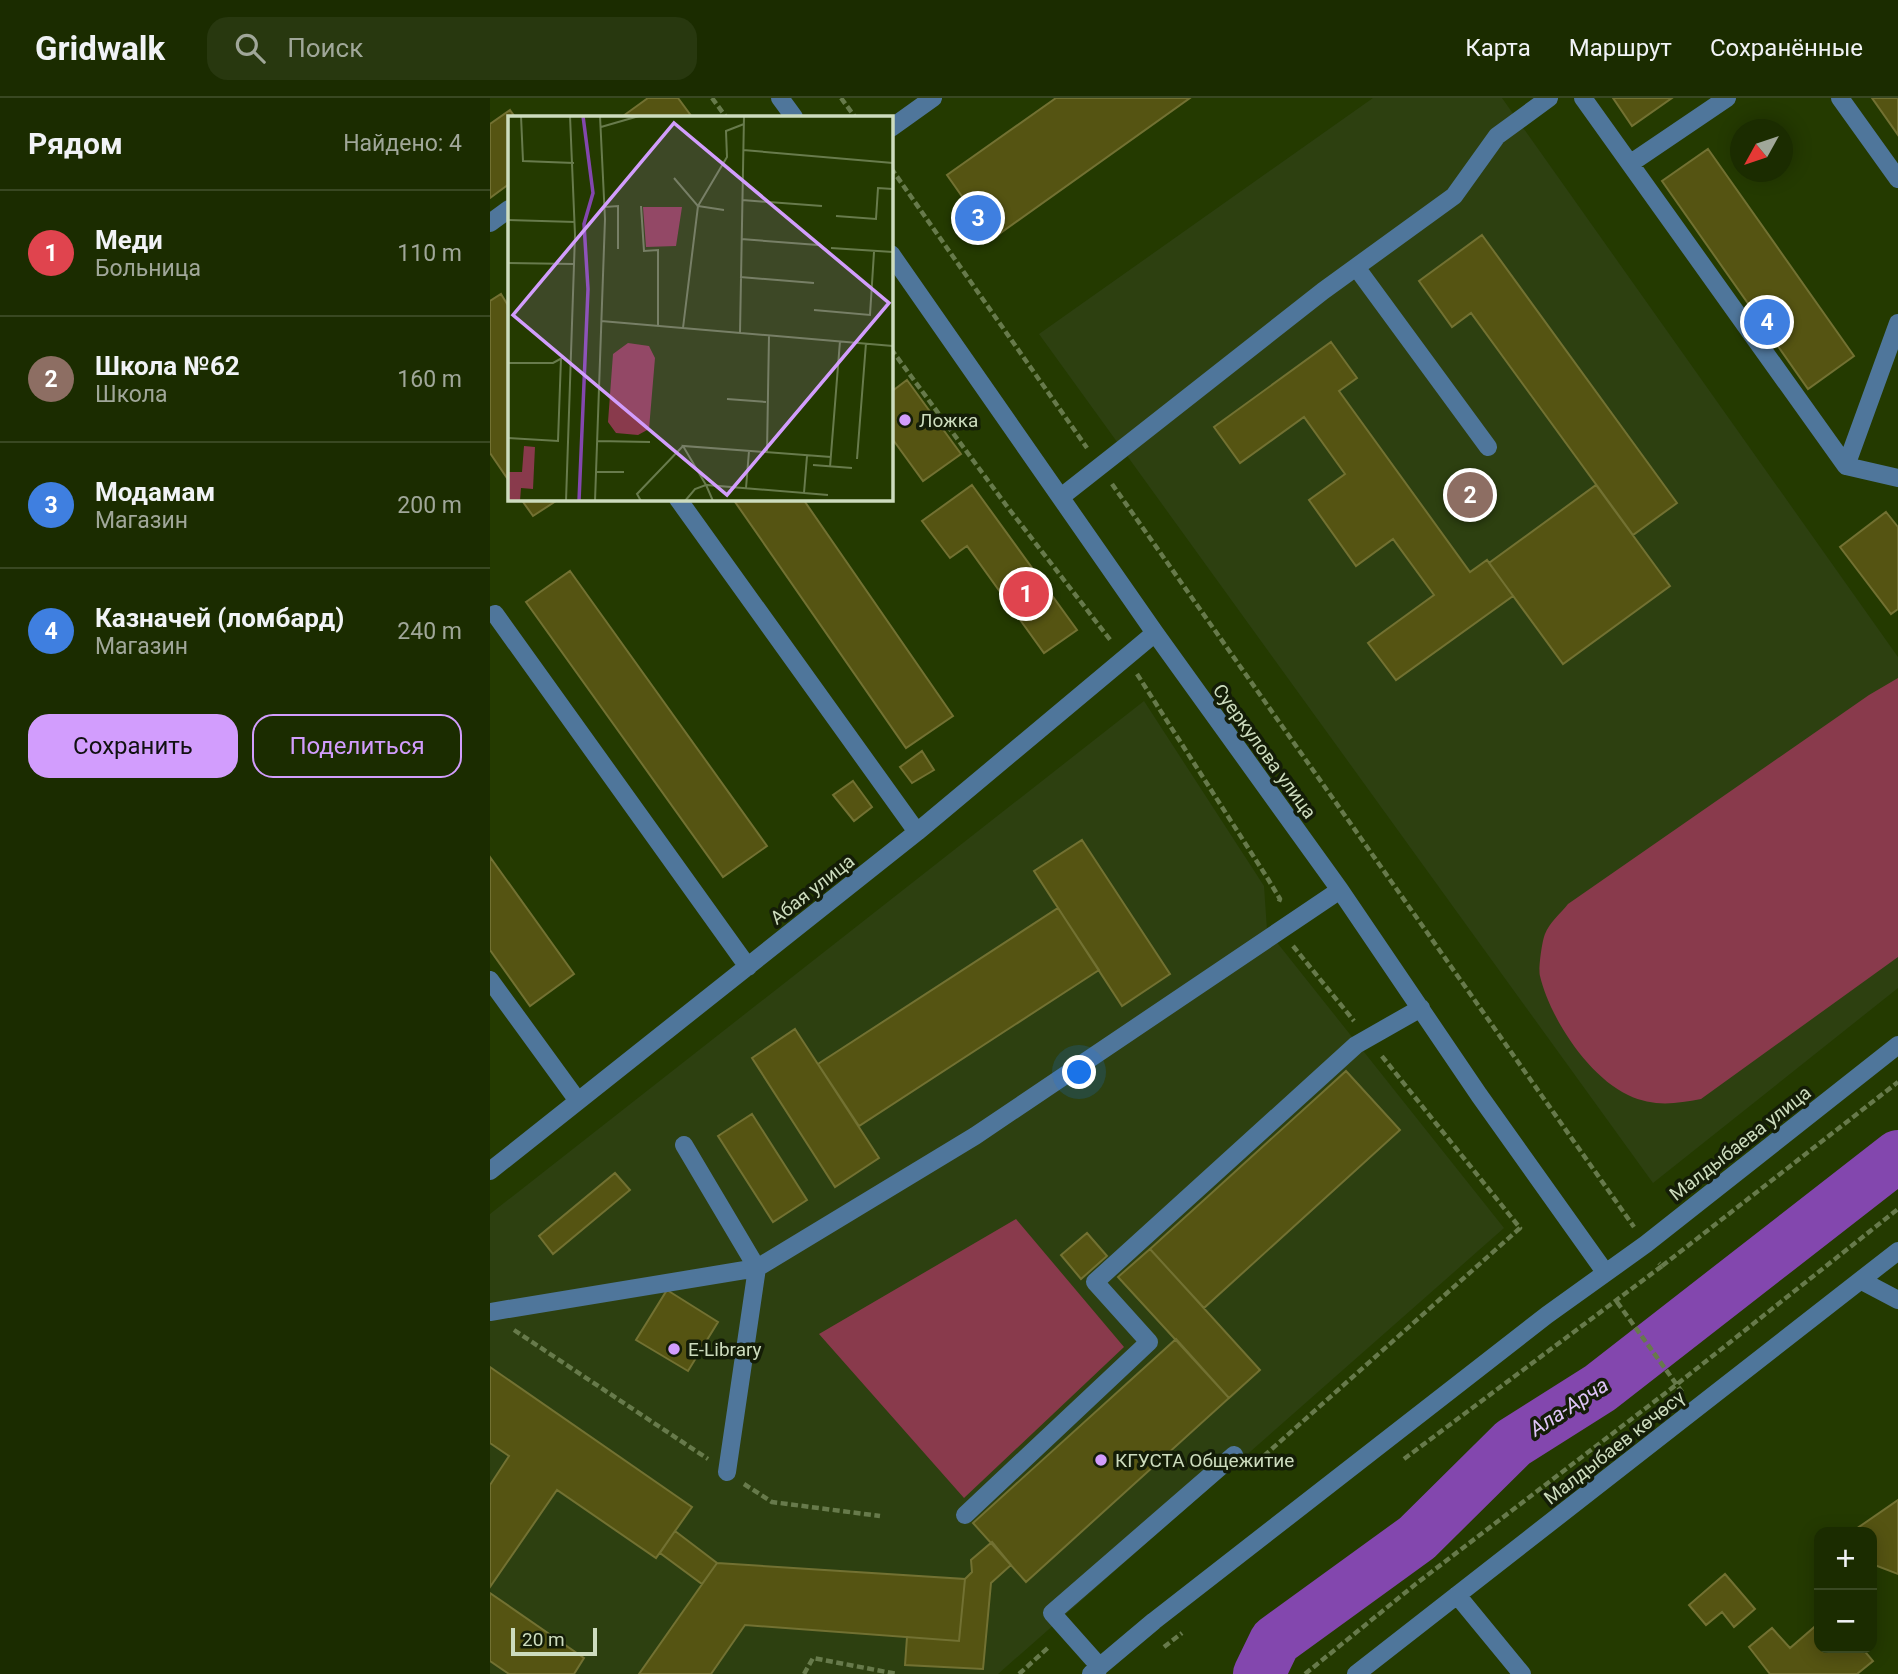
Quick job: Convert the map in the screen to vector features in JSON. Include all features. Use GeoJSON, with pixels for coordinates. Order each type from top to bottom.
{"type":"FeatureCollection","features":[{"type":"Feature","properties":{"kind":"street"},"geometry":{"type":"LineString","coordinates":[[780,98],[793,116]]}},
{"type":"Feature","properties":{"kind":"street"},"geometry":{"type":"LineString","coordinates":[[892,127],[933,98]]}},
{"type":"Feature","properties":{"kind":"street"},"geometry":{"type":"LineString","coordinates":[[1061,497],[1356,267],[1454,196],[1497,135],[1549,98]]}},
{"type":"Feature","properties":{"kind":"street"},"geometry":{"type":"LineString","coordinates":[[1583,98],[1846,466],[1898,478]]}},
{"type":"Feature","properties":{"kind":"street"},"geometry":{"type":"LineString","coordinates":[[1631,163],[1727,98]]}},
{"type":"Feature","properties":{"kind":"street"},"geometry":{"type":"LineString","coordinates":[[1840,98],[1898,179]]}},
{"type":"Feature","properties":{"kind":"street"},"geometry":{"type":"LineString","coordinates":[[490,223],[508,210]]}},
{"type":"Feature","properties":{"kind":"street","name":"Суеркулова улица"},"geometry":{"type":"LineString","coordinates":[[892,255],[1155,633],[1340,890],[1605,1272]]}},
{"type":"Feature","properties":{"kind":"street"},"geometry":{"type":"LineString","coordinates":[[1356,267],[1488,447]]}},
{"type":"Feature","properties":{"kind":"street"},"geometry":{"type":"LineString","coordinates":[[1846,466],[1898,323]]}},
{"type":"Feature","properties":{"kind":"street"},"geometry":{"type":"LineString","coordinates":[[679,500],[917,832]]}},
{"type":"Feature","properties":{"kind":"street"},"geometry":{"type":"LineString","coordinates":[[495,614],[748,967]]}},
{"type":"Feature","properties":{"kind":"street","name":"Абая улица"},"geometry":{"type":"LineString","coordinates":[[490,1171],[917,832],[1155,633]]}},
{"type":"Feature","properties":{"kind":"street"},"geometry":{"type":"LineString","coordinates":[[490,1312],[757,1268],[975,1136],[1340,890]]}},
{"type":"Feature","properties":{"kind":"street"},"geometry":{"type":"LineString","coordinates":[[490,981],[578,1101]]}},
{"type":"Feature","properties":{"kind":"street"},"geometry":{"type":"LineString","coordinates":[[965,1515],[1149,1342],[1095,1282],[1356,1045],[1421,1008]]}},
{"type":"Feature","properties":{"kind":"street","name":"Малдыбаева улица"},"geometry":{"type":"LineString","coordinates":[[1605,1272],[1646,1244],[1898,1045]]}},
{"type":"Feature","properties":{"kind":"street"},"geometry":{"type":"LineString","coordinates":[[684,1145],[757,1268],[727,1472]]}},
{"type":"Feature","properties":{"kind":"street","name":"Малдыбаев көчөсү"},"geometry":{"type":"LineString","coordinates":[[1356,1674],[1898,1251]]}},
{"type":"Feature","properties":{"kind":"street"},"geometry":{"type":"LineString","coordinates":[[1234,1455],[1052,1613],[1095,1671],[1154,1621],[1605,1272]]}},
{"type":"Feature","properties":{"kind":"street"},"geometry":{"type":"LineString","coordinates":[[1862,1281],[1898,1300]]}},
{"type":"Feature","properties":{"kind":"street"},"geometry":{"type":"LineString","coordinates":[[1457,1595],[1522,1674]]}},
{"type":"Feature","properties":{"kind":"path"},"geometry":{"type":"LineString","coordinates":[[712,98],[725,116]]}},
{"type":"Feature","properties":{"kind":"path"},"geometry":{"type":"LineString","coordinates":[[841,98],[854,116]]}},
{"type":"Feature","properties":{"kind":"path"},"geometry":{"type":"LineString","coordinates":[[892,169],[1662,1266]]}},
{"type":"Feature","properties":{"kind":"path"},"geometry":{"type":"LineString","coordinates":[[892,350],[1006,505],[1134,668],[1280,899],[1276,909]]}},
{"type":"Feature","properties":{"kind":"path"},"geometry":{"type":"LineString","coordinates":[[1289,940],[1357,1026]]}},
{"type":"Feature","properties":{"kind":"path"},"geometry":{"type":"LineString","coordinates":[[1248,1470],[1520,1228],[1374,1047]]}},
{"type":"Feature","properties":{"kind":"path"},"geometry":{"type":"LineString","coordinates":[[1403,1460],[1617,1302],[1898,1082]]}},
{"type":"Feature","properties":{"kind":"path"},"geometry":{"type":"LineString","coordinates":[[1305,1674],[1417,1583],[1898,1209]]}},
{"type":"Feature","properties":{"kind":"path"},"geometry":{"type":"LineString","coordinates":[[1617,1302],[1676,1384]]}},
{"type":"Feature","properties":{"kind":"path"},"geometry":{"type":"LineString","coordinates":[[513,1329],[772,1502],[880,1516]]}},
{"type":"Feature","properties":{"kind":"path"},"geometry":{"type":"LineString","coordinates":[[1162,1648],[1184,1631]]}},
{"type":"Feature","properties":{"kind":"path"},"geometry":{"type":"LineString","coordinates":[[1019,1674],[1060,1637]]}},
{"type":"Feature","properties":{"kind":"path"},"geometry":{"type":"LineString","coordinates":[[804,1674],[813,1658],[897,1674]]}},
{"type":"Feature","properties":{"kind":"shaded area"},"geometry":{"type":"Polygon","coordinates":[[[1373,98],[1502,98],[1898,657],[1898,988],[1653,1183],[1039,334],[1373,98]]]}},
{"type":"Feature","properties":{"kind":"shaded area"},"geometry":{"type":"Polygon","coordinates":[[[1898,678],[1898,957],[1701,1099],[1655,1103],[1637,1099],[1613,1086],[1585,1060],[1552,1010],[1540,976],[1544,938],[1549,926],[1568,904],[1869,695],[1898,678]]]}},
{"type":"Feature","properties":{"kind":"shaded area"},"geometry":{"type":"Polygon","coordinates":[[[1144,701],[1264,886],[1267,930],[1504,1228],[998,1674],[490,1674],[490,1214],[1144,701]]]}},
{"type":"Feature","properties":{"kind":"shaded area"},"geometry":{"type":"Polygon","coordinates":[[[1016,1219],[1124,1347],[964,1498],[819,1334],[1016,1219]]]}},
{"type":"Feature","properties":{"kind":"building"},"geometry":{"type":"Polygon","coordinates":[[[648,98],[678,98],[691,116],[623,116],[648,98]]]}},
{"type":"Feature","properties":{"kind":"building"},"geometry":{"type":"Polygon","coordinates":[[[1056,98],[1190,98],[992,239],[947,175],[1056,98]]]}},
{"type":"Feature","properties":{"kind":"building"},"geometry":{"type":"Polygon","coordinates":[[[1613,98],[1672,98],[1632,126],[1613,98]]]}},
{"type":"Feature","properties":{"kind":"building"},"geometry":{"type":"Polygon","coordinates":[[[1872,98],[1898,98],[1898,135],[1872,98]]]}},
{"type":"Feature","properties":{"kind":"building"},"geometry":{"type":"Polygon","coordinates":[[[510,110],[514,116],[508,116],[508,185],[490,198],[490,124],[510,110]]]}},
{"type":"Feature","properties":{"kind":"building"},"geometry":{"type":"Polygon","coordinates":[[[1708,149],[1854,356],[1808,389],[1662,181],[1708,149]]]}},
{"type":"Feature","properties":{"kind":"building"},"geometry":{"type":"Polygon","coordinates":[[[1482,235],[1677,503],[1633,535],[1471,313],[1452,327],[1419,281],[1482,235]]]}},
{"type":"Feature","properties":{"kind":"building"},"geometry":{"type":"Polygon","coordinates":[[[501,294],[508,305],[508,480],[490,453],[490,301],[501,294]]]}},
{"type":"Feature","properties":{"kind":"building"},"geometry":{"type":"Polygon","coordinates":[[[1331,342],[1357,378],[1339,391],[1470,572],[1487,560],[1513,596],[1396,680],[1368,643],[1434,595],[1393,539],[1356,566],[1309,500],[1345,474],[1304,417],[1240,463],[1214,427],[1331,342]]]}},
{"type":"Feature","properties":{"kind":"building"},"geometry":{"type":"Polygon","coordinates":[[[907,380],[961,454],[923,481],[892,438],[892,391],[907,380]]]}},
{"type":"Feature","properties":{"kind":"building"},"geometry":{"type":"Polygon","coordinates":[[[972,485],[1077,630],[1044,653],[967,546],[950,558],[922,521],[972,485]]]}},
{"type":"Feature","properties":{"kind":"building"},"geometry":{"type":"Polygon","coordinates":[[[1596,485],[1670,586],[1563,664],[1489,563],[1596,485]]]}},
{"type":"Feature","properties":{"kind":"building"},"geometry":{"type":"Polygon","coordinates":[[[522,500],[557,500],[533,516],[522,500]]]}},
{"type":"Feature","properties":{"kind":"building"},"geometry":{"type":"Polygon","coordinates":[[[734,500],[804,500],[953,716],[906,748],[734,500]]]}},
{"type":"Feature","properties":{"kind":"building"},"geometry":{"type":"Polygon","coordinates":[[[1886,512],[1898,527],[1898,609],[1891,614],[1840,547],[1886,512]]]}},
{"type":"Feature","properties":{"kind":"building"},"geometry":{"type":"Polygon","coordinates":[[[570,571],[767,846],[723,877],[526,602],[570,571]]]}},
{"type":"Feature","properties":{"kind":"building"},"geometry":{"type":"Polygon","coordinates":[[[922,751],[934,770],[912,783],[900,767],[922,751]]]}},
{"type":"Feature","properties":{"kind":"building"},"geometry":{"type":"Polygon","coordinates":[[[853,781],[872,807],[854,821],[833,795],[853,781]]]}},
{"type":"Feature","properties":{"kind":"building"},"geometry":{"type":"Polygon","coordinates":[[[1082,840],[1170,974],[1122,1006],[1034,871],[1082,840]]]}},
{"type":"Feature","properties":{"kind":"building"},"geometry":{"type":"Polygon","coordinates":[[[490,857],[574,974],[530,1006],[490,950],[490,857]]]}},
{"type":"Feature","properties":{"kind":"building"},"geometry":{"type":"Polygon","coordinates":[[[1058,908],[1099,970],[859,1126],[818,1064],[1058,908]]]}},
{"type":"Feature","properties":{"kind":"building"},"geometry":{"type":"Polygon","coordinates":[[[795,1029],[879,1158],[835,1187],[752,1058],[795,1029]]]}},
{"type":"Feature","properties":{"kind":"building"},"geometry":{"type":"Polygon","coordinates":[[[1346,1071],[1400,1130],[1204,1308],[1150,1249],[1346,1071]]]}},
{"type":"Feature","properties":{"kind":"building"},"geometry":{"type":"Polygon","coordinates":[[[752,1114],[807,1200],[773,1222],[718,1136],[752,1114]]]}},
{"type":"Feature","properties":{"kind":"building"},"geometry":{"type":"Polygon","coordinates":[[[615,1173],[630,1190],[553,1254],[539,1236],[615,1173]]]}},
{"type":"Feature","properties":{"kind":"building"},"geometry":{"type":"Polygon","coordinates":[[[1087,1233],[1107,1256],[1081,1279],[1061,1255],[1087,1233]]]}},
{"type":"Feature","properties":{"kind":"building"},"geometry":{"type":"Polygon","coordinates":[[[1150,1249],[1260,1370],[1229,1398],[1118,1277],[1150,1249]]]}},
{"type":"Feature","properties":{"kind":"building"},"geometry":{"type":"Polygon","coordinates":[[[667,1290],[718,1322],[688,1371],[636,1340],[667,1290]]]}},
{"type":"Feature","properties":{"kind":"building","name":"КГУСТА Общежитие"},"geometry":{"type":"Polygon","coordinates":[[[1176,1339],[1229,1398],[1026,1582],[973,1523],[1176,1339]]]}},
{"type":"Feature","properties":{"kind":"building"},"geometry":{"type":"Polygon","coordinates":[[[490,1367],[692,1507],[656,1558],[557,1490],[490,1587],[490,1485],[509,1456],[490,1443],[490,1367]]]}},
{"type":"Feature","properties":{"kind":"building"},"geometry":{"type":"Polygon","coordinates":[[[1898,1500],[1898,1574],[1877,1566],[1877,1527],[1859,1527],[1898,1500]]]}},
{"type":"Feature","properties":{"kind":"building"},"geometry":{"type":"Polygon","coordinates":[[[675,1531],[717,1563],[702,1584],[660,1553],[675,1531]]]}},
{"type":"Feature","properties":{"kind":"building"},"geometry":{"type":"Polygon","coordinates":[[[992,1542],[1011,1565],[991,1583],[983,1669],[905,1665],[907,1637],[959,1641],[965,1579],[972,1572],[971,1560],[992,1542]]]}},
{"type":"Feature","properties":{"kind":"building"},"geometry":{"type":"Polygon","coordinates":[[[717,1563],[965,1579],[959,1641],[745,1625],[711,1674],[639,1674],[717,1563]]]}},
{"type":"Feature","properties":{"kind":"building"},"geometry":{"type":"Polygon","coordinates":[[[1725,1574],[1755,1609],[1734,1627],[1722,1612],[1706,1625],[1689,1605],[1725,1574]]]}},
{"type":"Feature","properties":{"kind":"building"},"geometry":{"type":"Polygon","coordinates":[[[490,1593],[584,1658],[574,1674],[509,1674],[490,1661],[490,1593]]]}},
{"type":"Feature","properties":{"kind":"building"},"geometry":{"type":"Polygon","coordinates":[[[1814,1627],[1814,1653],[1866,1653],[1873,1661],[1857,1674],[1770,1674],[1749,1647],[1772,1628],[1790,1648],[1814,1627]]]}},
{"type":"Feature","properties":{"kind":"waterway","name":"Ала-Арча"},"geometry":{"type":"LineString","coordinates":[[1259,1674],[1275,1641],[1417,1538],[1513,1443],[1600,1388],[1898,1156]]}},
{"type":"Feature","properties":{"kind":"place","name":"Модамам"},"geometry":{"type":"Point","coordinates":[978,218]}},
{"type":"Feature","properties":{"kind":"place","name":"Казначей (ломбард)"},"geometry":{"type":"Point","coordinates":[1767,322]}},
{"type":"Feature","properties":{"kind":"place","name":"Ложка"},"geometry":{"type":"Point","coordinates":[905,420]}},
{"type":"Feature","properties":{"kind":"place","name":"Школа №62"},"geometry":{"type":"Point","coordinates":[1470,495]}},
{"type":"Feature","properties":{"kind":"place","name":"Меди"},"geometry":{"type":"Point","coordinates":[1026,594]}},
{"type":"Feature","properties":{"kind":"place","name":"E-Library"},"geometry":{"type":"Point","coordinates":[674,1349]}},
{"type":"Feature","properties":{"kind":"place","name":"КГУСТА Общежитие"},"geometry":{"type":"Point","coordinates":[1101,1460]}}]}
